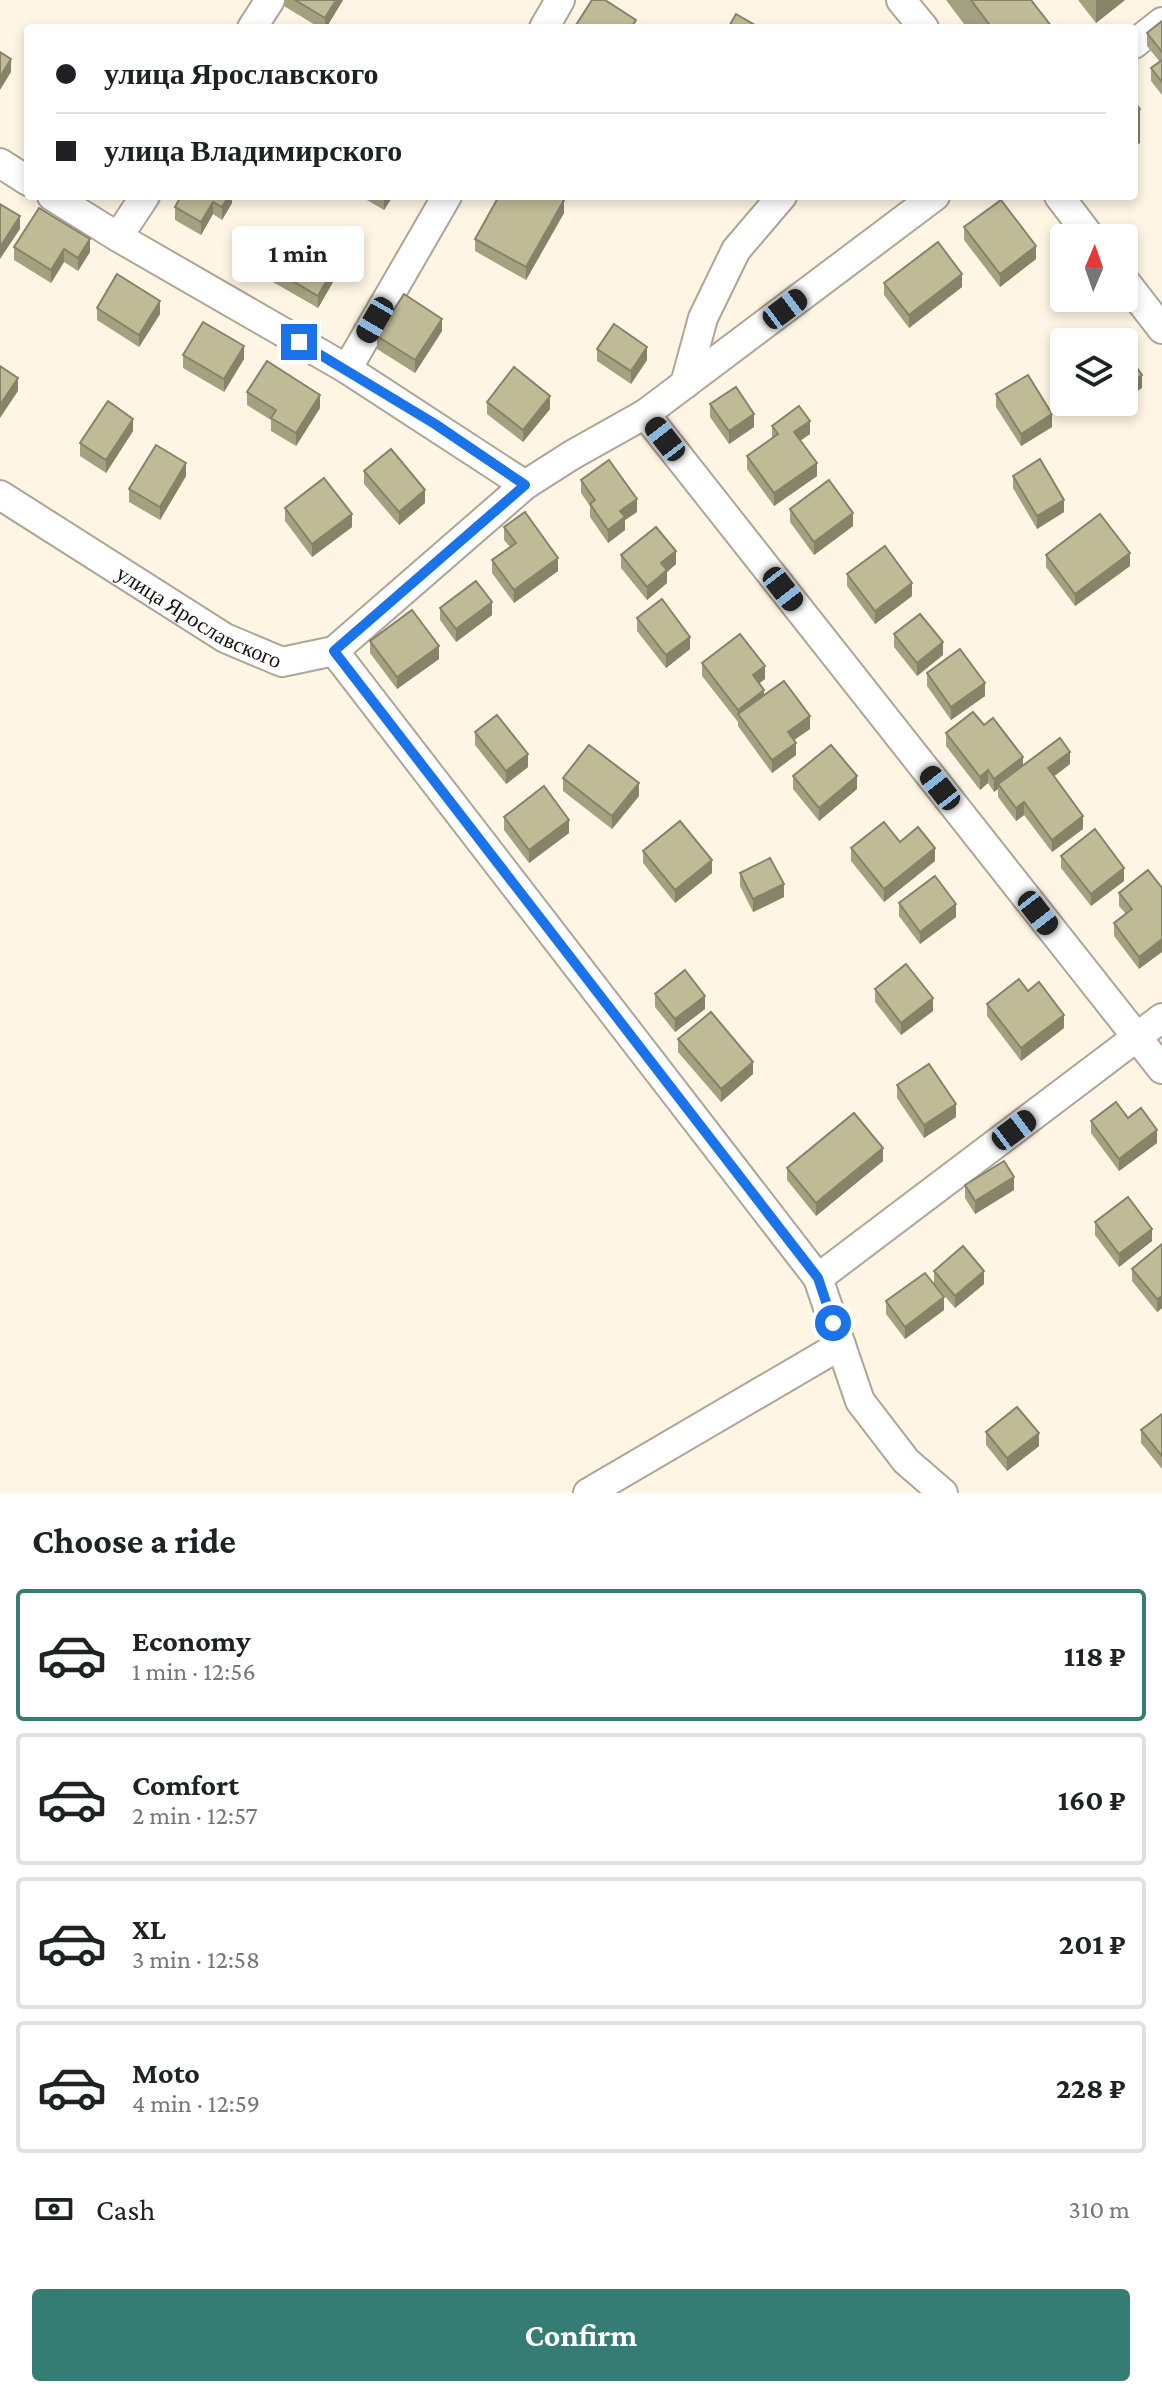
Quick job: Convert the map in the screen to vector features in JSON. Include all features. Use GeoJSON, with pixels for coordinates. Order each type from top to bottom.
{"type":"FeatureCollection","features":[{"type":"Feature","properties":{"kind":"street"},"geometry":{"type":"LineString","coordinates":[[255,24],[270,0]]}},
{"type":"Feature","properties":{"kind":"street"},"geometry":{"type":"LineString","coordinates":[[546,24],[560,0]]}},
{"type":"Feature","properties":{"kind":"street"},"geometry":{"type":"LineString","coordinates":[[901,0],[921,24]]}},
{"type":"Feature","properties":{"kind":"street"},"geometry":{"type":"LineString","coordinates":[[1138,41],[1162,22]]}},
{"type":"Feature","properties":{"kind":"street"},"geometry":{"type":"LineString","coordinates":[[0,163],[24,178]]}},
{"type":"Feature","properties":{"kind":"street"},"geometry":{"type":"LineString","coordinates":[[58,200],[347,369],[525,485]]}},
{"type":"Feature","properties":{"kind":"street"},"geometry":{"type":"LineString","coordinates":[[118,237],[142,200]]}},
{"type":"Feature","properties":{"kind":"street"},"geometry":{"type":"LineString","coordinates":[[347,369],[445,200]]}},
{"type":"Feature","properties":{"kind":"street"},"geometry":{"type":"LineString","coordinates":[[685,384],[703,318],[736,250],[779,200]]}},
{"type":"Feature","properties":{"kind":"street"},"geometry":{"type":"LineString","coordinates":[[930,200],[645,414],[525,485],[334,651],[818,1278],[860,1401],[906,1461],[943,1493]]}},
{"type":"Feature","properties":{"kind":"street"},"geometry":{"type":"LineString","coordinates":[[1062,200],[1080,224]]}},
{"type":"Feature","properties":{"kind":"street"},"geometry":{"type":"LineString","coordinates":[[1138,298],[1162,329]]}},
{"type":"Feature","properties":{"kind":"street"},"geometry":{"type":"LineString","coordinates":[[645,414],[1162,1069]]}},
{"type":"Feature","properties":{"kind":"street","name":"улица Ярославского"},"geometry":{"type":"LineString","coordinates":[[0,495],[225,638],[282,662],[334,651]]}},
{"type":"Feature","properties":{"kind":"street"},"geometry":{"type":"LineString","coordinates":[[818,1278],[1162,1018]]}},
{"type":"Feature","properties":{"kind":"street"},"geometry":{"type":"LineString","coordinates":[[588,1493],[841,1345]]}},
{"type":"Feature","properties":{"kind":"building"},"geometry":{"type":"Polygon","coordinates":[[[295,0],[336,0],[325,18],[295,0]]]}},
{"type":"Feature","properties":{"kind":"building"},"geometry":{"type":"Polygon","coordinates":[[[592,0],[605,0],[636,20],[634,24],[577,24],[592,0]]]}},
{"type":"Feature","properties":{"kind":"building"},"geometry":{"type":"Polygon","coordinates":[[[971,0],[1031,0],[1050,24],[989,24],[971,0]]]}},
{"type":"Feature","properties":{"kind":"building"},"geometry":{"type":"Polygon","coordinates":[[[736,14],[753,24],[730,24],[736,14]]]}},
{"type":"Feature","properties":{"kind":"building"},"geometry":{"type":"Polygon","coordinates":[[[1162,21],[1162,52],[1147,33],[1162,21]]]}},
{"type":"Feature","properties":{"kind":"building"},"geometry":{"type":"Polygon","coordinates":[[[0,52],[11,59],[0,77],[0,52]]]}},
{"type":"Feature","properties":{"kind":"building"},"geometry":{"type":"Polygon","coordinates":[[[1162,60],[1162,82],[1151,68],[1162,60]]]}},
{"type":"Feature","properties":{"kind":"building"},"geometry":{"type":"Polygon","coordinates":[[[179,200],[226,200],[222,207],[213,202],[201,222],[175,207],[179,200]]]}},
{"type":"Feature","properties":{"kind":"building"},"geometry":{"type":"Polygon","coordinates":[[[497,200],[564,200],[526,267],[475,239],[497,200]]]}},
{"type":"Feature","properties":{"kind":"building"},"geometry":{"type":"Polygon","coordinates":[[[1001,200],[1036,246],[1000,274],[964,227],[1001,200]]]}},
{"type":"Feature","properties":{"kind":"building"},"geometry":{"type":"Polygon","coordinates":[[[0,204],[20,216],[0,247],[0,204]]]}},
{"type":"Feature","properties":{"kind":"building"},"geometry":{"type":"Polygon","coordinates":[[[39,208],[90,239],[78,258],[64,249],[51,270],[14,247],[39,208]]]}},
{"type":"Feature","properties":{"kind":"building"},"geometry":{"type":"Polygon","coordinates":[[[287,227],[340,257],[318,296],[266,265],[287,227]]]}},
{"type":"Feature","properties":{"kind":"building"},"geometry":{"type":"Polygon","coordinates":[[[938,242],[962,274],[909,315],[884,283],[938,242]]]}},
{"type":"Feature","properties":{"kind":"building"},"geometry":{"type":"Polygon","coordinates":[[[117,274],[160,301],[139,335],[97,308],[117,274]]]}},
{"type":"Feature","properties":{"kind":"building"},"geometry":{"type":"Polygon","coordinates":[[[404,294],[442,319],[415,360],[377,336],[404,294]]]}},
{"type":"Feature","properties":{"kind":"building"},"geometry":{"type":"Polygon","coordinates":[[[203,322],[244,346],[224,379],[183,355],[203,322]]]}},
{"type":"Feature","properties":{"kind":"building"},"geometry":{"type":"Polygon","coordinates":[[[614,324],[647,347],[631,371],[597,349],[614,324]]]}},
{"type":"Feature","properties":{"kind":"building"},"geometry":{"type":"Polygon","coordinates":[[[267,361],[320,395],[296,433],[271,418],[276,410],[247,392],[267,361]]]}},
{"type":"Feature","properties":{"kind":"building"},"geometry":{"type":"Polygon","coordinates":[[[0,366],[18,378],[0,405],[0,366]]]}},
{"type":"Feature","properties":{"kind":"building"},"geometry":{"type":"Polygon","coordinates":[[[514,367],[550,396],[523,430],[487,402],[514,367]]]}},
{"type":"Feature","properties":{"kind":"building"},"geometry":{"type":"Polygon","coordinates":[[[1028,375],[1050,415],[1021,434],[996,394],[1028,375]]]}},
{"type":"Feature","properties":{"kind":"building"},"geometry":{"type":"Polygon","coordinates":[[[736,387],[754,414],[729,431],[710,404],[736,387]]]}},
{"type":"Feature","properties":{"kind":"building"},"geometry":{"type":"Polygon","coordinates":[[[108,401],[133,419],[106,460],[80,443],[108,401]]]}},
{"type":"Feature","properties":{"kind":"building"},"geometry":{"type":"Polygon","coordinates":[[[799,406],[810,421],[794,432],[817,463],[774,493],[747,456],[778,434],[772,426],[799,406]]]}},
{"type":"Feature","properties":{"kind":"building"},"geometry":{"type":"Polygon","coordinates":[[[156,445],[186,463],[160,507],[129,489],[156,445]]]}},
{"type":"Feature","properties":{"kind":"building"},"geometry":{"type":"Polygon","coordinates":[[[391,449],[425,490],[399,512],[364,471],[391,449]]]}},
{"type":"Feature","properties":{"kind":"building"},"geometry":{"type":"Polygon","coordinates":[[[1040,459],[1064,500],[1037,516],[1013,476],[1040,459]]]}},
{"type":"Feature","properties":{"kind":"building"},"geometry":{"type":"Polygon","coordinates":[[[609,460],[637,499],[620,511],[625,517],[608,530],[590,504],[595,500],[581,480],[609,460]]]}},
{"type":"Feature","properties":{"kind":"building"},"geometry":{"type":"Polygon","coordinates":[[[324,478],[352,514],[312,544],[285,508],[324,478]]]}},
{"type":"Feature","properties":{"kind":"building"},"geometry":{"type":"Polygon","coordinates":[[[829,480],[853,513],[814,542],[790,509],[829,480]]]}},
{"type":"Feature","properties":{"kind":"building"},"geometry":{"type":"Polygon","coordinates":[[[525,512],[558,558],[514,590],[492,560],[516,543],[504,527],[525,512]]]}},
{"type":"Feature","properties":{"kind":"building"},"geometry":{"type":"Polygon","coordinates":[[[1100,514],[1130,553],[1075,594],[1046,555],[1100,514]]]}},
{"type":"Feature","properties":{"kind":"building"},"geometry":{"type":"Polygon","coordinates":[[[656,527],[676,551],[661,563],[667,570],[647,587],[621,555],[656,527]]]}},
{"type":"Feature","properties":{"kind":"building"},"geometry":{"type":"Polygon","coordinates":[[[885,546],[912,583],[875,611],[847,574],[885,546]]]}},
{"type":"Feature","properties":{"kind":"building"},"geometry":{"type":"Polygon","coordinates":[[[476,581],[492,602],[456,629],[440,608],[476,581]]]}},
{"type":"Feature","properties":{"kind":"building"},"geometry":{"type":"Polygon","coordinates":[[[662,599],[690,637],[666,655],[637,618],[662,599]]]}},
{"type":"Feature","properties":{"kind":"building"},"geometry":{"type":"Polygon","coordinates":[[[412,610],[439,646],[397,677],[370,641],[412,610]]]}},
{"type":"Feature","properties":{"kind":"building"},"geometry":{"type":"Polygon","coordinates":[[[920,614],[943,642],[917,663],[894,634],[920,614]]]}},
{"type":"Feature","properties":{"kind":"building"},"geometry":{"type":"Polygon","coordinates":[[[740,634],[765,666],[753,675],[764,690],[738,710],[702,663],[740,634]]]}},
{"type":"Feature","properties":{"kind":"building"},"geometry":{"type":"Polygon","coordinates":[[[960,649],[985,683],[951,707],[927,673],[960,649]]]}},
{"type":"Feature","properties":{"kind":"building"},"geometry":{"type":"Polygon","coordinates":[[[784,681],[810,716],[788,732],[796,743],[772,760],[738,714],[784,681]]]}},
{"type":"Feature","properties":{"kind":"building"},"geometry":{"type":"Polygon","coordinates":[[[973,712],[984,725],[993,718],[1023,757],[994,779],[988,770],[980,777],[946,733],[973,712]]]}},
{"type":"Feature","properties":{"kind":"building"},"geometry":{"type":"Polygon","coordinates":[[[497,715],[528,754],[506,771],[475,732],[497,715]]]}},
{"type":"Feature","properties":{"kind":"building"},"geometry":{"type":"Polygon","coordinates":[[[1060,738],[1070,752],[1048,768],[1083,816],[1052,840],[1024,802],[1016,808],[998,784],[1060,738]]]}},
{"type":"Feature","properties":{"kind":"building"},"geometry":{"type":"Polygon","coordinates":[[[589,745],[639,783],[612,816],[563,778],[589,745]]]}},
{"type":"Feature","properties":{"kind":"building"},"geometry":{"type":"Polygon","coordinates":[[[831,745],[857,776],[819,808],[793,776],[831,745]]]}},
{"type":"Feature","properties":{"kind":"building"},"geometry":{"type":"Polygon","coordinates":[[[544,786],[569,820],[529,850],[504,817],[544,786]]]}},
{"type":"Feature","properties":{"kind":"building"},"geometry":{"type":"Polygon","coordinates":[[[680,821],[712,860],[675,890],[643,851],[680,821]]]}},
{"type":"Feature","properties":{"kind":"building"},"geometry":{"type":"Polygon","coordinates":[[[884,822],[900,842],[918,827],[935,848],[884,889],[851,848],[884,822]]]}},
{"type":"Feature","properties":{"kind":"building"},"geometry":{"type":"Polygon","coordinates":[[[1095,829],[1124,868],[1091,894],[1061,856],[1095,829]]]}},
{"type":"Feature","properties":{"kind":"building"},"geometry":{"type":"Polygon","coordinates":[[[770,858],[784,884],[753,899],[740,873],[770,858]]]}},
{"type":"Feature","properties":{"kind":"building"},"geometry":{"type":"Polygon","coordinates":[[[1148,870],[1162,888],[1162,939],[1139,957],[1114,923],[1132,909],[1119,893],[1148,870]]]}},
{"type":"Feature","properties":{"kind":"building"},"geometry":{"type":"Polygon","coordinates":[[[935,876],[956,904],[920,932],[899,903],[935,876]]]}},
{"type":"Feature","properties":{"kind":"building"},"geometry":{"type":"Polygon","coordinates":[[[906,964],[933,998],[901,1023],[875,989],[906,964]]]}},
{"type":"Feature","properties":{"kind":"building"},"geometry":{"type":"Polygon","coordinates":[[[685,970],[705,996],[675,1019],[655,994],[685,970]]]}},
{"type":"Feature","properties":{"kind":"building"},"geometry":{"type":"Polygon","coordinates":[[[1019,979],[1028,991],[1039,982],[1064,1015],[1021,1048],[987,1004],[1019,979]]]}},
{"type":"Feature","properties":{"kind":"building"},"geometry":{"type":"Polygon","coordinates":[[[711,1012],[753,1062],[721,1089],[678,1039],[711,1012]]]}},
{"type":"Feature","properties":{"kind":"building"},"geometry":{"type":"Polygon","coordinates":[[[929,1064],[956,1104],[924,1125],[897,1085],[929,1064]]]}},
{"type":"Feature","properties":{"kind":"building"},"geometry":{"type":"Polygon","coordinates":[[[1116,1102],[1128,1118],[1141,1108],[1157,1130],[1119,1159],[1091,1121],[1116,1102]]]}},
{"type":"Feature","properties":{"kind":"building"},"geometry":{"type":"Polygon","coordinates":[[[854,1113],[883,1148],[816,1203],[787,1168],[854,1113]]]}},
{"type":"Feature","properties":{"kind":"building"},"geometry":{"type":"Polygon","coordinates":[[[1004,1161],[1014,1177],[975,1201],[965,1185],[1004,1161]]]}},
{"type":"Feature","properties":{"kind":"building"},"geometry":{"type":"Polygon","coordinates":[[[1128,1197],[1152,1229],[1119,1254],[1095,1222],[1128,1197]]]}},
{"type":"Feature","properties":{"kind":"building"},"geometry":{"type":"Polygon","coordinates":[[[1162,1244],[1162,1296],[1157,1299],[1132,1269],[1162,1244]]]}},
{"type":"Feature","properties":{"kind":"building"},"geometry":{"type":"Polygon","coordinates":[[[963,1246],[984,1271],[955,1296],[934,1271],[963,1246]]]}},
{"type":"Feature","properties":{"kind":"building"},"geometry":{"type":"Polygon","coordinates":[[[925,1273],[944,1297],[905,1327],[886,1301],[925,1273]]]}},
{"type":"Feature","properties":{"kind":"building"},"geometry":{"type":"Polygon","coordinates":[[[1017,1407],[1039,1433],[1007,1458],[986,1432],[1017,1407]]]}},
{"type":"Feature","properties":{"kind":"building"},"geometry":{"type":"Polygon","coordinates":[[[1162,1414],[1162,1456],[1141,1430],[1162,1414]]]}},
{"type":"Feature","properties":{"kind":"route"},"geometry":{"type":"LineString","coordinates":[[299,342],[435,424],[525,485],[334,651],[818,1278],[833,1323]]}}]}
